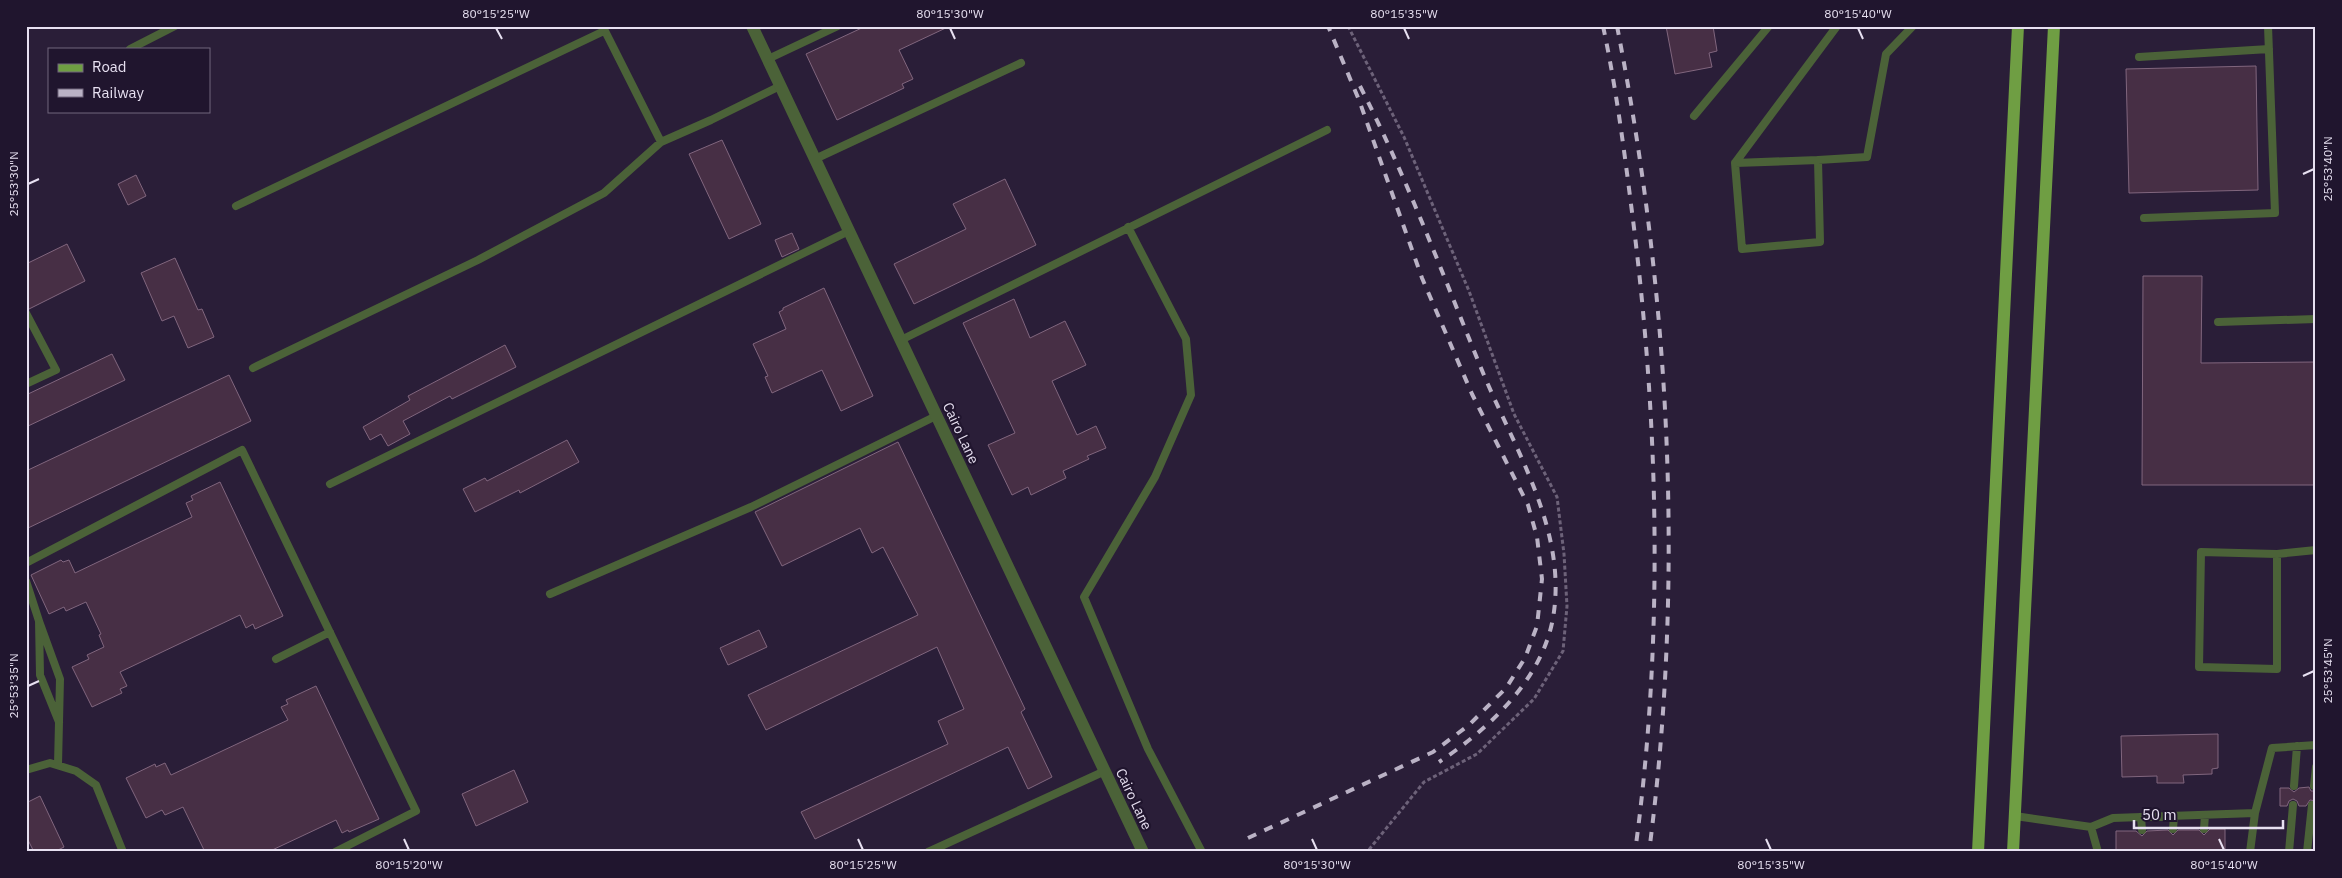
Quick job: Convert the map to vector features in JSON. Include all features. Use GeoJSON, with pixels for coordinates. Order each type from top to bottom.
{"type":"FeatureCollection","features":[{"type":"Feature","properties":{"kind":"main road"},"geometry":{"type":"LineString","coordinates":[[1978,852],[2018,26]]}},
{"type":"Feature","properties":{"kind":"main road"},"geometry":{"type":"LineString","coordinates":[[2013,852],[2054,26]]}},
{"type":"Feature","properties":{"kind":"street","name":"Cairo Lane"},"geometry":{"type":"LineString","coordinates":[[752,26],[1142,852]]}},
{"type":"Feature","properties":{"kind":"lane"},"geometry":{"type":"LineString","coordinates":[[132,48],[175,26]]}},
{"type":"Feature","properties":{"kind":"lane"},"geometry":{"type":"LineString","coordinates":[[768,59],[838,26]]}},
{"type":"Feature","properties":{"kind":"lane"},"geometry":{"type":"LineString","coordinates":[[1694,116],[1769,26]]}},
{"type":"Feature","properties":{"kind":"lane"},"geometry":{"type":"LineString","coordinates":[[1818,160],[1820,242],[1742,249],[1735,163],[1837,26]]}},
{"type":"Feature","properties":{"kind":"lane"},"geometry":{"type":"LineString","coordinates":[[1735,163],[1867,157],[1886,54],[1913,26]]}},
{"type":"Feature","properties":{"kind":"lane"},"geometry":{"type":"LineString","coordinates":[[2144,218],[2275,212],[2268,26]]}},
{"type":"Feature","properties":{"kind":"lane"},"geometry":{"type":"LineString","coordinates":[[236,206],[603,29],[661,142]]}},
{"type":"Feature","properties":{"kind":"lane"},"geometry":{"type":"LineString","coordinates":[[2139,57],[2269,49]]}},
{"type":"Feature","properties":{"kind":"lane"},"geometry":{"type":"LineString","coordinates":[[815,159],[1021,63]]}},
{"type":"Feature","properties":{"kind":"lane"},"geometry":{"type":"LineString","coordinates":[[253,368],[478,260],[604,193],[661,142],[780,86]]}},
{"type":"Feature","properties":{"kind":"lane"},"geometry":{"type":"LineString","coordinates":[[901,340],[1327,130]]}},
{"type":"Feature","properties":{"kind":"lane"},"geometry":{"type":"LineString","coordinates":[[1128,228],[1186,339],[1191,395],[1155,477],[1084,596],[1148,749],[1202,852]]}},
{"type":"Feature","properties":{"kind":"lane"},"geometry":{"type":"LineString","coordinates":[[330,484],[849,231]]}},
{"type":"Feature","properties":{"kind":"lane"},"geometry":{"type":"LineString","coordinates":[[26,313],[56,370],[26,384]]}},
{"type":"Feature","properties":{"kind":"lane"},"geometry":{"type":"LineString","coordinates":[[2218,322],[2316,319]]}},
{"type":"Feature","properties":{"kind":"lane"},"geometry":{"type":"LineString","coordinates":[[550,594],[751,507],[936,416]]}},
{"type":"Feature","properties":{"kind":"lane"},"geometry":{"type":"LineString","coordinates":[[26,563],[242,450],[416,811],[335,852]]}},
{"type":"Feature","properties":{"kind":"lane"},"geometry":{"type":"LineString","coordinates":[[2277,554],[2277,669],[2199,667],[2201,552],[2277,554],[2316,550]]}},
{"type":"Feature","properties":{"kind":"lane"},"geometry":{"type":"LineString","coordinates":[[26,581],[38,621],[60,679],[58,765]]}},
{"type":"Feature","properties":{"kind":"lane"},"geometry":{"type":"LineString","coordinates":[[38,621],[40,675],[59,722]]}},
{"type":"Feature","properties":{"kind":"lane"},"geometry":{"type":"LineString","coordinates":[[276,658],[330,632]]}},
{"type":"Feature","properties":{"kind":"lane"},"geometry":{"type":"LineString","coordinates":[[2250,852],[2255,813],[2272,748],[2316,745]]}},
{"type":"Feature","properties":{"kind":"lane"},"geometry":{"type":"LineString","coordinates":[[2294,786],[2297,746]]}},
{"type":"Feature","properties":{"kind":"lane"},"geometry":{"type":"LineString","coordinates":[[26,770],[50,763],[76,771],[96,785],[124,852]]}},
{"type":"Feature","properties":{"kind":"lane"},"geometry":{"type":"LineString","coordinates":[[2314,786],[2316,767]]}},
{"type":"Feature","properties":{"kind":"lane"},"geometry":{"type":"LineString","coordinates":[[928,852],[1105,771]]}},
{"type":"Feature","properties":{"kind":"lane"},"geometry":{"type":"LineString","coordinates":[[2289,852],[2293,805]]}},
{"type":"Feature","properties":{"kind":"lane"},"geometry":{"type":"LineString","coordinates":[[2307,852],[2312,805]]}},
{"type":"Feature","properties":{"kind":"lane"},"geometry":{"type":"LineString","coordinates":[[2015,816],[2091,827],[2113,818],[2255,813]]}},
{"type":"Feature","properties":{"kind":"lane"},"geometry":{"type":"LineString","coordinates":[[2204,814],[2204,829]]}},
{"type":"Feature","properties":{"kind":"lane"},"geometry":{"type":"LineString","coordinates":[[2173,829],[2174,816]]}},
{"type":"Feature","properties":{"kind":"lane"},"geometry":{"type":"LineString","coordinates":[[2141,817],[2142,830]]}},
{"type":"Feature","properties":{"kind":"lane"},"geometry":{"type":"LineString","coordinates":[[2091,827],[2098,852]]}},
{"type":"Feature","properties":{"kind":"lane"},"geometry":{"type":"LineString","coordinates":[[2307,852],[2316,848]]}},
{"type":"Feature","properties":{"kind":"path"},"geometry":{"type":"LineString","coordinates":[[1348,26],[1404,138],[1468,291],[1514,414],[1556,497],[1564,554],[1567,606],[1563,651],[1534,699],[1477,754],[1424,782],[1367,852]]}},
{"type":"Feature","properties":{"kind":"building"},"geometry":{"type":"Polygon","coordinates":[[[866,26],[950,26],[899,50],[913,79],[902,84],[904,88],[837,120],[806,54],[866,26]]]}},
{"type":"Feature","properties":{"kind":"building"},"geometry":{"type":"Polygon","coordinates":[[[1666,26],[1713,26],[1717,51],[1709,53],[1712,67],[1675,74],[1666,26]]]}},
{"type":"Feature","properties":{"kind":"building"},"geometry":{"type":"Polygon","coordinates":[[[2256,66],[2258,190],[2129,193],[2126,69],[2256,66]]]}},
{"type":"Feature","properties":{"kind":"building"},"geometry":{"type":"Polygon","coordinates":[[[722,140],[761,224],[729,239],[689,154],[722,140]]]}},
{"type":"Feature","properties":{"kind":"building"},"geometry":{"type":"Polygon","coordinates":[[[136,175],[146,196],[128,205],[118,184],[136,175]]]}},
{"type":"Feature","properties":{"kind":"building"},"geometry":{"type":"Polygon","coordinates":[[[1005,179],[1036,245],[914,304],[894,264],[966,229],[953,204],[1005,179]]]}},
{"type":"Feature","properties":{"kind":"building"},"geometry":{"type":"Polygon","coordinates":[[[792,233],[799,249],[782,257],[775,240],[792,233]]]}},
{"type":"Feature","properties":{"kind":"building"},"geometry":{"type":"Polygon","coordinates":[[[67,244],[85,281],[29,309],[26,307],[26,264],[67,244]]]}},
{"type":"Feature","properties":{"kind":"building"},"geometry":{"type":"Polygon","coordinates":[[[175,258],[198,310],[202,309],[214,337],[188,348],[174,316],[162,321],[141,273],[175,258]]]}},
{"type":"Feature","properties":{"kind":"building"},"geometry":{"type":"Polygon","coordinates":[[[2143,276],[2202,276],[2201,363],[2316,362],[2316,485],[2142,485],[2143,276]]]}},
{"type":"Feature","properties":{"kind":"building"},"geometry":{"type":"Polygon","coordinates":[[[824,288],[873,396],[841,411],[822,370],[772,393],[765,377],[768,376],[753,344],[786,329],[779,312],[783,308],[824,288]]]}},
{"type":"Feature","properties":{"kind":"building"},"geometry":{"type":"Polygon","coordinates":[[[1014,299],[1030,338],[1065,321],[1086,365],[1052,381],[1077,435],[1096,426],[1106,448],[1087,456],[1089,459],[1063,471],[1066,478],[1031,495],[1028,487],[1012,495],[988,445],[1015,433],[963,323],[1014,299]]]}},
{"type":"Feature","properties":{"kind":"building"},"geometry":{"type":"Polygon","coordinates":[[[505,345],[516,367],[452,399],[450,396],[403,421],[410,434],[388,446],[381,434],[370,440],[363,427],[410,400],[408,396],[505,345]]]}},
{"type":"Feature","properties":{"kind":"building"},"geometry":{"type":"Polygon","coordinates":[[[112,354],[125,380],[26,427],[26,395],[112,354]]]}},
{"type":"Feature","properties":{"kind":"building"},"geometry":{"type":"Polygon","coordinates":[[[229,375],[251,421],[26,529],[26,471],[229,375]]]}},
{"type":"Feature","properties":{"kind":"building"},"geometry":{"type":"Polygon","coordinates":[[[567,440],[579,462],[520,493],[519,490],[475,512],[463,489],[485,478],[487,481],[567,440]]]}},
{"type":"Feature","properties":{"kind":"building"},"geometry":{"type":"Polygon","coordinates":[[[898,442],[1025,709],[1021,712],[1052,777],[1028,789],[1008,747],[815,839],[801,812],[948,744],[938,721],[964,709],[937,647],[766,730],[748,695],[918,615],[883,547],[872,553],[860,528],[782,566],[755,512],[898,442]]]}},
{"type":"Feature","properties":{"kind":"building"},"geometry":{"type":"Polygon","coordinates":[[[220,482],[283,616],[255,629],[253,624],[246,628],[240,615],[120,672],[127,686],[120,689],[122,693],[92,707],[72,667],[89,659],[87,655],[104,647],[99,635],[101,634],[86,602],[66,611],[64,607],[49,614],[31,575],[61,560],[63,562],[69,560],[75,573],[192,517],[186,503],[193,500],[191,496],[220,482]]]}},
{"type":"Feature","properties":{"kind":"building"},"geometry":{"type":"Polygon","coordinates":[[[759,630],[767,647],[728,665],[720,648],[759,630]]]}},
{"type":"Feature","properties":{"kind":"building"},"geometry":{"type":"Polygon","coordinates":[[[316,686],[379,819],[349,832],[348,830],[342,833],[336,820],[268,852],[205,852],[183,807],[165,815],[162,810],[146,818],[126,778],[155,764],[156,767],[165,763],[171,775],[288,720],[281,707],[288,704],[286,700],[316,686]]]}},
{"type":"Feature","properties":{"kind":"building"},"geometry":{"type":"Polygon","coordinates":[[[2218,734],[2218,768],[2212,769],[2212,774],[2183,775],[2184,783],[2157,783],[2157,776],[2122,777],[2121,736],[2218,734]]]}},
{"type":"Feature","properties":{"kind":"building"},"geometry":{"type":"Polygon","coordinates":[[[514,770],[528,802],[476,826],[462,794],[514,770]]]}},
{"type":"Feature","properties":{"kind":"building"},"geometry":{"type":"Polygon","coordinates":[[[2309,787],[2311,791],[2316,791],[2316,801],[2310,800],[2306,806],[2299,806],[2297,801],[2293,799],[2289,801],[2287,806],[2280,806],[2280,788],[2289,788],[2294,792],[2299,788],[2309,787]]]}},
{"type":"Feature","properties":{"kind":"building"},"geometry":{"type":"Polygon","coordinates":[[[40,796],[64,847],[54,852],[34,852],[26,836],[26,803],[40,796]]]}},
{"type":"Feature","properties":{"kind":"building"},"geometry":{"type":"Polygon","coordinates":[[[2210,829],[2225,829],[2225,852],[2116,852],[2116,831],[2136,831],[2142,836],[2147,831],[2168,830],[2173,835],[2178,830],[2199,830],[2204,835],[2210,829]]]}},
{"type":"Feature","properties":{"kind":"railway"},"geometry":{"type":"LineString","coordinates":[[1248,838],[1433,752],[1469,725],[1506,688],[1525,658],[1537,626],[1542,579],[1537,537],[1528,505],[1472,394],[1422,278],[1359,100],[1328,26]]}},
{"type":"Feature","properties":{"kind":"railway"},"geometry":{"type":"LineString","coordinates":[[1603,26],[1616,95],[1632,212],[1648,371],[1652,451],[1655,532],[1651,692],[1635,852]]}},
{"type":"Feature","properties":{"kind":"railway"},"geometry":{"type":"LineString","coordinates":[[1617,26],[1635,128],[1649,231],[1660,334],[1666,438],[1669,542],[1667,645],[1660,749],[1649,852]]}},
{"type":"Feature","properties":{"kind":"railway"},"geometry":{"type":"LineString","coordinates":[[1360,86],[1408,189],[1492,394],[1535,489],[1546,522],[1553,555],[1556,589],[1552,623],[1536,666],[1509,703],[1492,720],[1439,762]]}}]}
